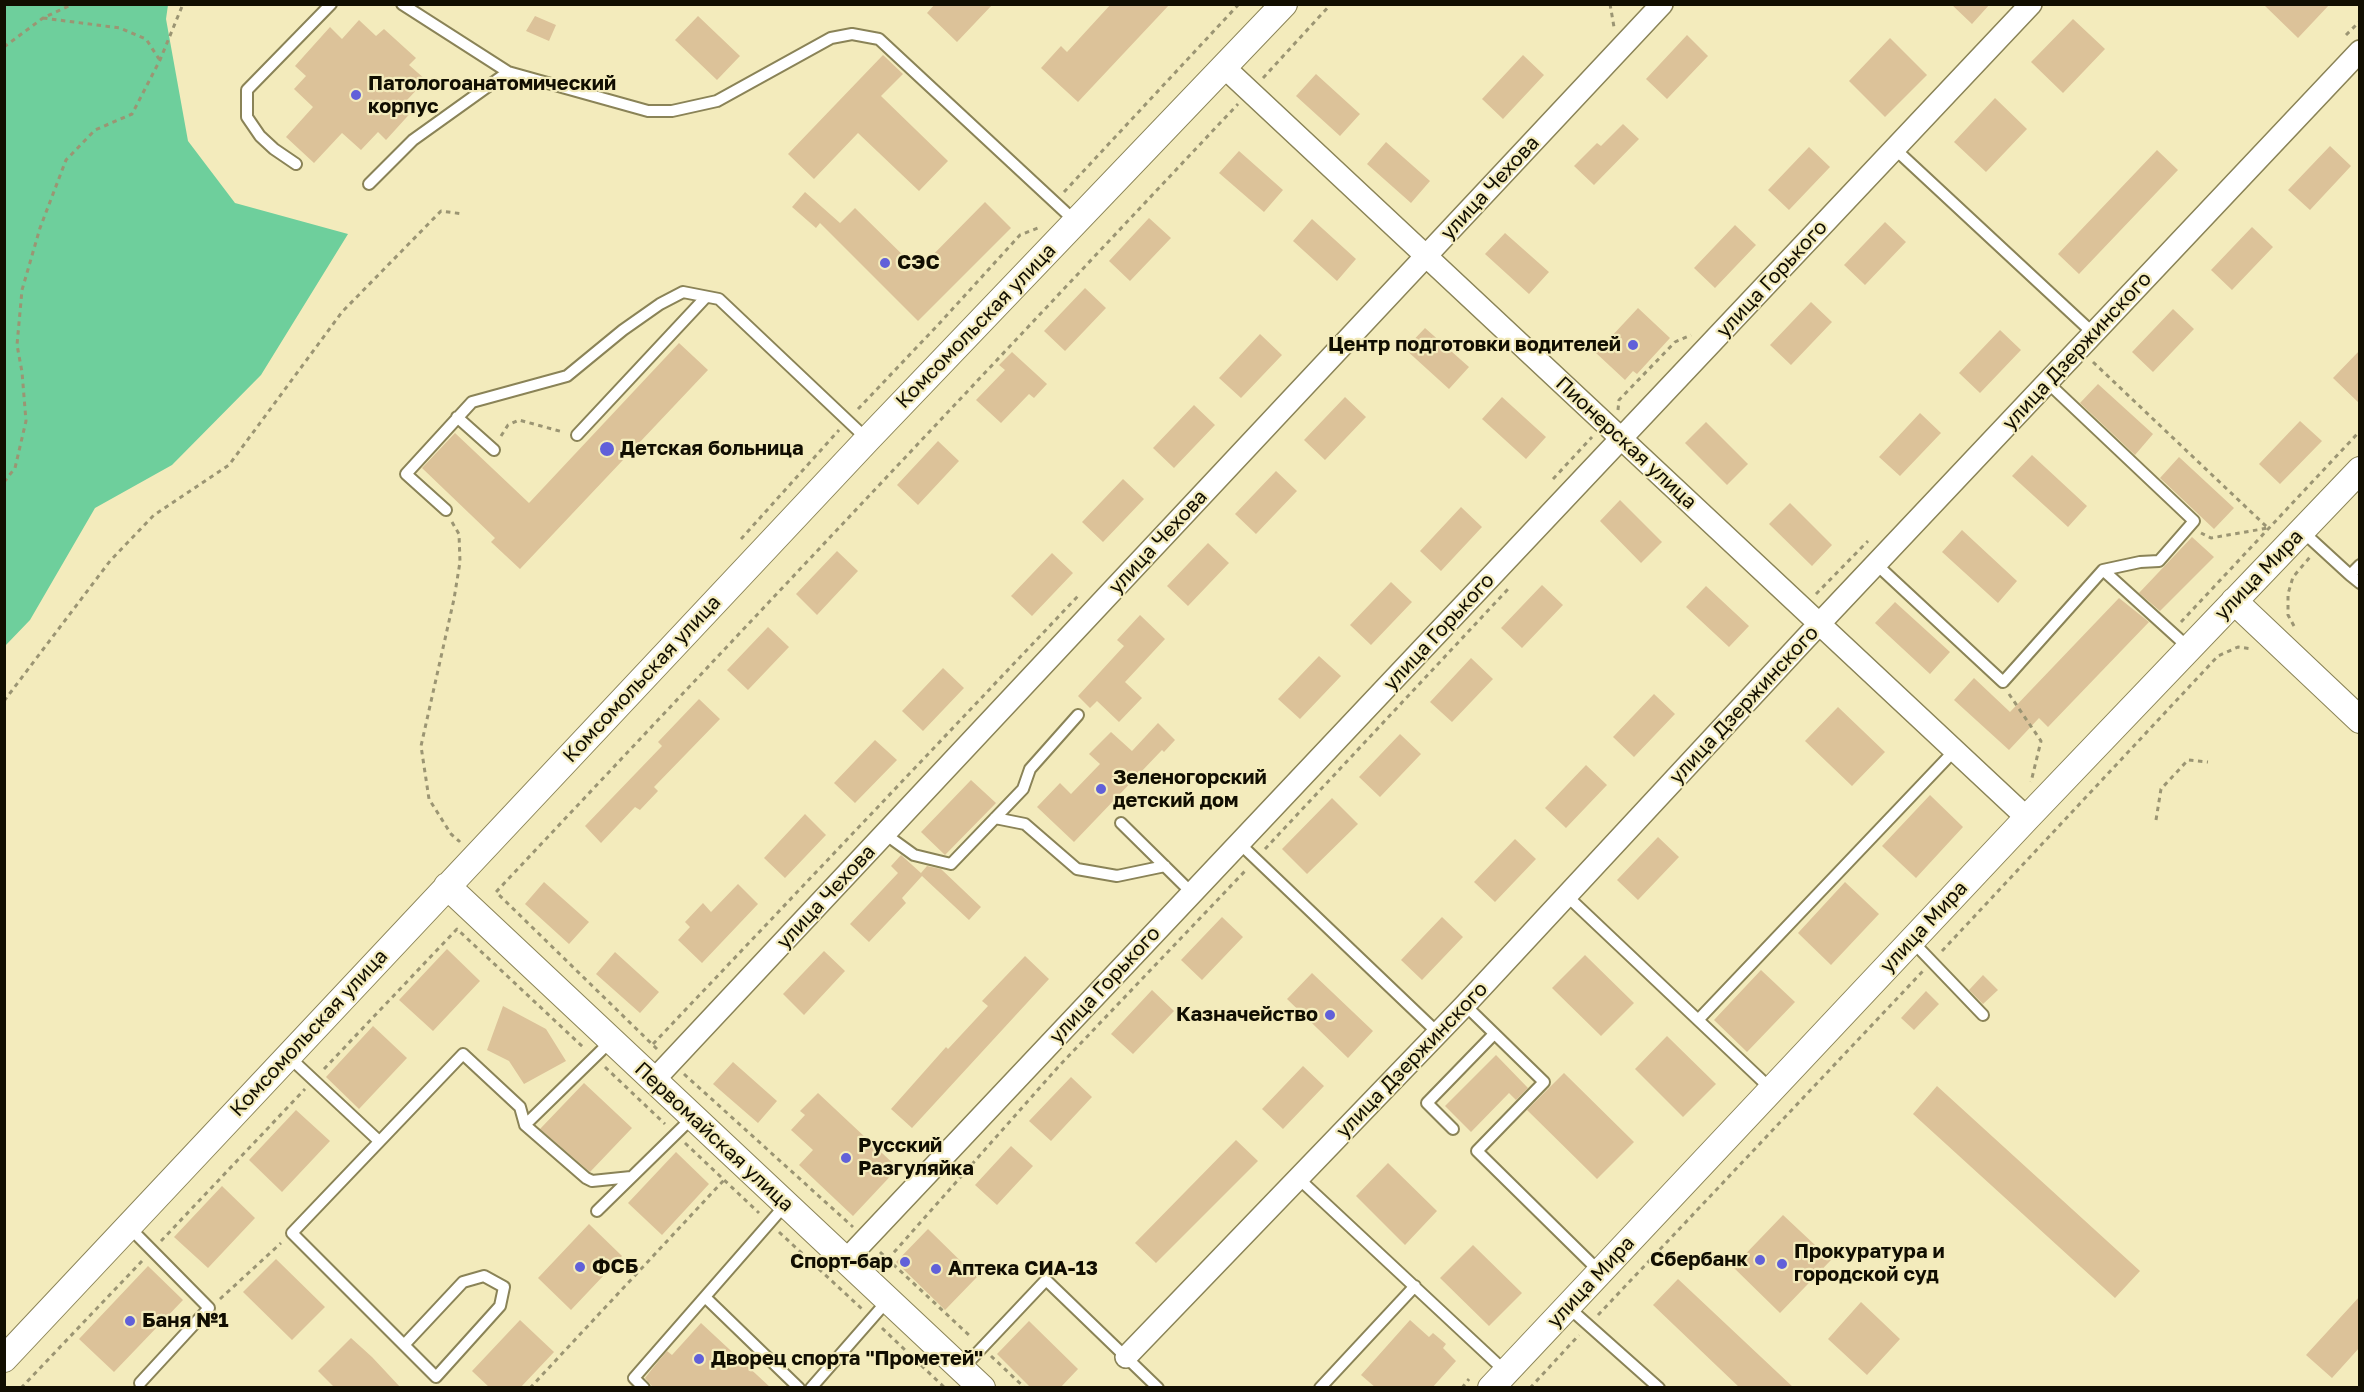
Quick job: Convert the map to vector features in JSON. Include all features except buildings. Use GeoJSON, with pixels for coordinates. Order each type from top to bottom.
{"type":"FeatureCollection","features":[{"type":"Feature","properties":{"kind":"street","name":"Комсомольская улица"},"geometry":{"type":"LineString","coordinates":[[4,1359],[868,439],[1072,218],[1225,68],[1284,4]]}},
{"type":"Feature","properties":{"kind":"street","name":"улица Чехова"},"geometry":{"type":"LineString","coordinates":[[663,1072],[1662,4]]}},
{"type":"Feature","properties":{"kind":"street","name":"улица Горького"},"geometry":{"type":"LineString","coordinates":[[846,1260],[2031,4]]}},
{"type":"Feature","properties":{"kind":"street","name":"улица Дзержинского"},"geometry":{"type":"LineString","coordinates":[[1126,1357],[1465,1005],[1820,623],[2360,51]]}},
{"type":"Feature","properties":{"kind":"street","name":"Пионерская улица"},"geometry":{"type":"LineString","coordinates":[[1225,68],[2027,818]]}},
{"type":"Feature","properties":{"kind":"street","name":"улица Мира"},"geometry":{"type":"LineString","coordinates":[[1499,1380],[1771,1089],[2234,601],[2310,538],[2360,470]]}},
{"type":"Feature","properties":{"kind":"street"},"geometry":{"type":"LineString","coordinates":[[2234,601],[2360,720]]}},
{"type":"Feature","properties":{"kind":"street","name":"Первомайская улица"},"geometry":{"type":"LineString","coordinates":[[447,886],[603,1049],[663,1072],[684,1125],[778,1214],[846,1260],[880,1309],[953,1378],[982,1388]]}},
{"type":"Feature","properties":{"kind":"lane"},"geometry":{"type":"LineString","coordinates":[[296,164],[260,136],[247,117],[247,90],[331,4]]}},
{"type":"Feature","properties":{"kind":"lane"},"geometry":{"type":"LineString","coordinates":[[402,4],[508,72],[648,111],[672,111],[717,101],[831,38],[852,34],[879,39],[1072,218]]}},
{"type":"Feature","properties":{"kind":"lane"},"geometry":{"type":"LineString","coordinates":[[369,184],[413,140],[508,72]]}},
{"type":"Feature","properties":{"kind":"lane"},"geometry":{"type":"LineString","coordinates":[[1895,149],[2093,333]]}},
{"type":"Feature","properties":{"kind":"lane"},"geometry":{"type":"LineString","coordinates":[[446,510],[406,474],[472,402],[567,376],[623,330],[660,304],[683,292],[719,299],[868,439]]}},
{"type":"Feature","properties":{"kind":"lane"},"geometry":{"type":"LineString","coordinates":[[577,435],[706,297]]}},
{"type":"Feature","properties":{"kind":"lane"},"geometry":{"type":"LineString","coordinates":[[1876,564],[2003,682],[2103,570],[2158,561],[2193,521],[2048,382]]}},
{"type":"Feature","properties":{"kind":"lane"},"geometry":{"type":"LineString","coordinates":[[457,417],[494,450]]}},
{"type":"Feature","properties":{"kind":"lane"},"geometry":{"type":"LineString","coordinates":[[2310,538],[2360,584]]}},
{"type":"Feature","properties":{"kind":"lane"},"geometry":{"type":"LineString","coordinates":[[2350,575],[2360,565]]}},
{"type":"Feature","properties":{"kind":"lane"},"geometry":{"type":"LineString","coordinates":[[2103,570],[2189,648]]}},
{"type":"Feature","properties":{"kind":"lane"},"geometry":{"type":"LineString","coordinates":[[885,834],[914,855],[951,864],[1023,789],[1030,769],[1078,715]]}},
{"type":"Feature","properties":{"kind":"lane"},"geometry":{"type":"LineString","coordinates":[[1698,1020],[1955,750]]}},
{"type":"Feature","properties":{"kind":"lane"},"geometry":{"type":"LineString","coordinates":[[995,818],[1025,824],[1077,869],[1117,876],[1166,866]]}},
{"type":"Feature","properties":{"kind":"lane"},"geometry":{"type":"LineString","coordinates":[[1121,823],[1192,893]]}},
{"type":"Feature","properties":{"kind":"lane"},"geometry":{"type":"LineString","coordinates":[[1239,843],[1438,1033]]}},
{"type":"Feature","properties":{"kind":"lane"},"geometry":{"type":"LineString","coordinates":[[1567,896],[1771,1089]]}},
{"type":"Feature","properties":{"kind":"lane"},"geometry":{"type":"LineString","coordinates":[[1912,940],[1983,1016]]}},
{"type":"Feature","properties":{"kind":"lane"},"geometry":{"type":"LineString","coordinates":[[1465,1005],[1544,1082],[1477,1151],[1600,1272]]}},
{"type":"Feature","properties":{"kind":"lane"},"geometry":{"type":"LineString","coordinates":[[1453,1129],[1427,1103],[1494,1034]]}},
{"type":"Feature","properties":{"kind":"lane"},"geometry":{"type":"LineString","coordinates":[[525,1125],[603,1049]]}},
{"type":"Feature","properties":{"kind":"lane"},"geometry":{"type":"LineString","coordinates":[[404,1345],[463,1282],[484,1276],[504,1287],[500,1306],[436,1377],[404,1345],[292,1233],[463,1054],[520,1107],[525,1125],[586,1178],[592,1180],[631,1177]]}},
{"type":"Feature","properties":{"kind":"lane"},"geometry":{"type":"LineString","coordinates":[[288,1056],[379,1141]]}},
{"type":"Feature","properties":{"kind":"lane"},"geometry":{"type":"LineString","coordinates":[[597,1211],[684,1125]]}},
{"type":"Feature","properties":{"kind":"lane"},"geometry":{"type":"LineString","coordinates":[[1298,1178],[1415,1286],[1499,1380]]}},
{"type":"Feature","properties":{"kind":"lane"},"geometry":{"type":"LineString","coordinates":[[644,1388],[634,1378],[778,1214]]}},
{"type":"Feature","properties":{"kind":"lane"},"geometry":{"type":"LineString","coordinates":[[128,1227],[209,1308],[140,1383]]}},
{"type":"Feature","properties":{"kind":"lane"},"geometry":{"type":"LineString","coordinates":[[953,1378],[1046,1280],[1158,1388]]}},
{"type":"Feature","properties":{"kind":"lane"},"geometry":{"type":"LineString","coordinates":[[1320,1388],[1415,1286]]}},
{"type":"Feature","properties":{"kind":"lane"},"geometry":{"type":"LineString","coordinates":[[705,1297],[799,1388]]}},
{"type":"Feature","properties":{"kind":"lane"},"geometry":{"type":"LineString","coordinates":[[1568,1307],[1659,1388]]}},
{"type":"Feature","properties":{"kind":"lane"},"geometry":{"type":"LineString","coordinates":[[811,1388],[880,1309]]}},
{"type":"Feature","properties":{"kind":"path"},"geometry":{"type":"LineString","coordinates":[[4,47],[43,18],[74,4]]}},
{"type":"Feature","properties":{"kind":"path"},"geometry":{"type":"LineString","coordinates":[[4,482],[15,468],[26,421],[17,345],[22,290],[40,228],[66,160],[95,130],[132,114],[160,60],[183,4]]}},
{"type":"Feature","properties":{"kind":"path"},"geometry":{"type":"LineString","coordinates":[[1061,195],[1239,4]]}},
{"type":"Feature","properties":{"kind":"path"},"geometry":{"type":"LineString","coordinates":[[1025,1388],[866,1238],[663,1072],[496,892],[1331,4]]}},
{"type":"Feature","properties":{"kind":"path"},"geometry":{"type":"LineString","coordinates":[[43,18],[120,28],[147,39],[160,60]]}},
{"type":"Feature","properties":{"kind":"path"},"geometry":{"type":"LineString","coordinates":[[4,701],[110,561],[154,515],[229,465],[342,312],[441,211],[463,214]]}},
{"type":"Feature","properties":{"kind":"path"},"geometry":{"type":"LineString","coordinates":[[848,420],[937,327],[1020,235],[1072,218]]}},
{"type":"Feature","properties":{"kind":"path"},"geometry":{"type":"LineString","coordinates":[[1619,400],[1675,342],[1698,332]]}},
{"type":"Feature","properties":{"kind":"path"},"geometry":{"type":"LineString","coordinates":[[2078,349],[2268,528],[2211,538],[2189,527]]}},
{"type":"Feature","properties":{"kind":"path"},"geometry":{"type":"LineString","coordinates":[[494,450],[508,425],[519,420],[554,430]]}},
{"type":"Feature","properties":{"kind":"path"},"geometry":{"type":"LineString","coordinates":[[446,510],[459,534],[460,562],[454,600],[421,746],[429,799],[451,834],[459,841]]}},
{"type":"Feature","properties":{"kind":"path"},"geometry":{"type":"LineString","coordinates":[[2297,634],[2288,615],[2288,594],[2310,538]]}},
{"type":"Feature","properties":{"kind":"path"},"geometry":{"type":"LineString","coordinates":[[1530,1388],[2218,657],[2238,647],[2256,649]]}},
{"type":"Feature","properties":{"kind":"path"},"geometry":{"type":"LineString","coordinates":[[2003,682],[2015,705],[2041,741],[2030,783]]}},
{"type":"Feature","properties":{"kind":"path"},"geometry":{"type":"LineString","coordinates":[[2156,820],[2160,789],[2188,760],[2208,762]]}},
{"type":"Feature","properties":{"kind":"path"},"geometry":{"type":"LineString","coordinates":[[21,1388],[457,929],[603,1049],[684,1125],[724,1180],[778,1214],[953,1378]]}},
{"type":"Feature","properties":{"kind":"path"},"geometry":{"type":"LineString","coordinates":[[530,1388],[724,1180]]}},
{"type":"Feature","properties":{"kind":"path"},"geometry":{"type":"LineString","coordinates":[[209,1308],[292,1233]]}},
{"type":"Feature","properties":{"kind":"green space"},"geometry":{"type":"Polygon","coordinates":[[[5,4],[168,5],[166,19],[188,141],[235,203],[348,234],[261,375],[172,465],[95,508],[30,620],[5,646],[5,4]]]}},
{"type":"Feature","properties":{"kind":"place","name":"Патологоанатомический корпус"},"geometry":{"type":"Point","coordinates":[356,95]}},
{"type":"Feature","properties":{"kind":"place","name":"СЭС"},"geometry":{"type":"Point","coordinates":[885,263]}},
{"type":"Feature","properties":{"kind":"place","name":"Центр подготовки водителей"},"geometry":{"type":"Point","coordinates":[1633,345]}},
{"type":"Feature","properties":{"kind":"place","name":"Детская больница"},"geometry":{"type":"Point","coordinates":[607,449]}},
{"type":"Feature","properties":{"kind":"place","name":"Зеленогорский детский дом"},"geometry":{"type":"Point","coordinates":[1101,789]}},
{"type":"Feature","properties":{"kind":"place","name":"Казначейство"},"geometry":{"type":"Point","coordinates":[1330,1015]}},
{"type":"Feature","properties":{"kind":"place","name":"Русский Разгуляйка"},"geometry":{"type":"Point","coordinates":[846,1158]}},
{"type":"Feature","properties":{"kind":"place","name":"Сбербанк"},"geometry":{"type":"Point","coordinates":[1760,1260]}},
{"type":"Feature","properties":{"kind":"place","name":"Спорт-бар"},"geometry":{"type":"Point","coordinates":[905,1262]}},
{"type":"Feature","properties":{"kind":"place","name":"Прокуратура и городской суд"},"geometry":{"type":"Point","coordinates":[1782,1264]}},
{"type":"Feature","properties":{"kind":"place","name":"ФСБ"},"geometry":{"type":"Point","coordinates":[580,1267]}},
{"type":"Feature","properties":{"kind":"place","name":"Аптека СИА-13"},"geometry":{"type":"Point","coordinates":[936,1269]}},
{"type":"Feature","properties":{"kind":"place","name":"Баня №1"},"geometry":{"type":"Point","coordinates":[130,1321]}},
{"type":"Feature","properties":{"kind":"place","name":"Дворец спорта \"Прометей\""},"geometry":{"type":"Point","coordinates":[699,1359]}}]}
